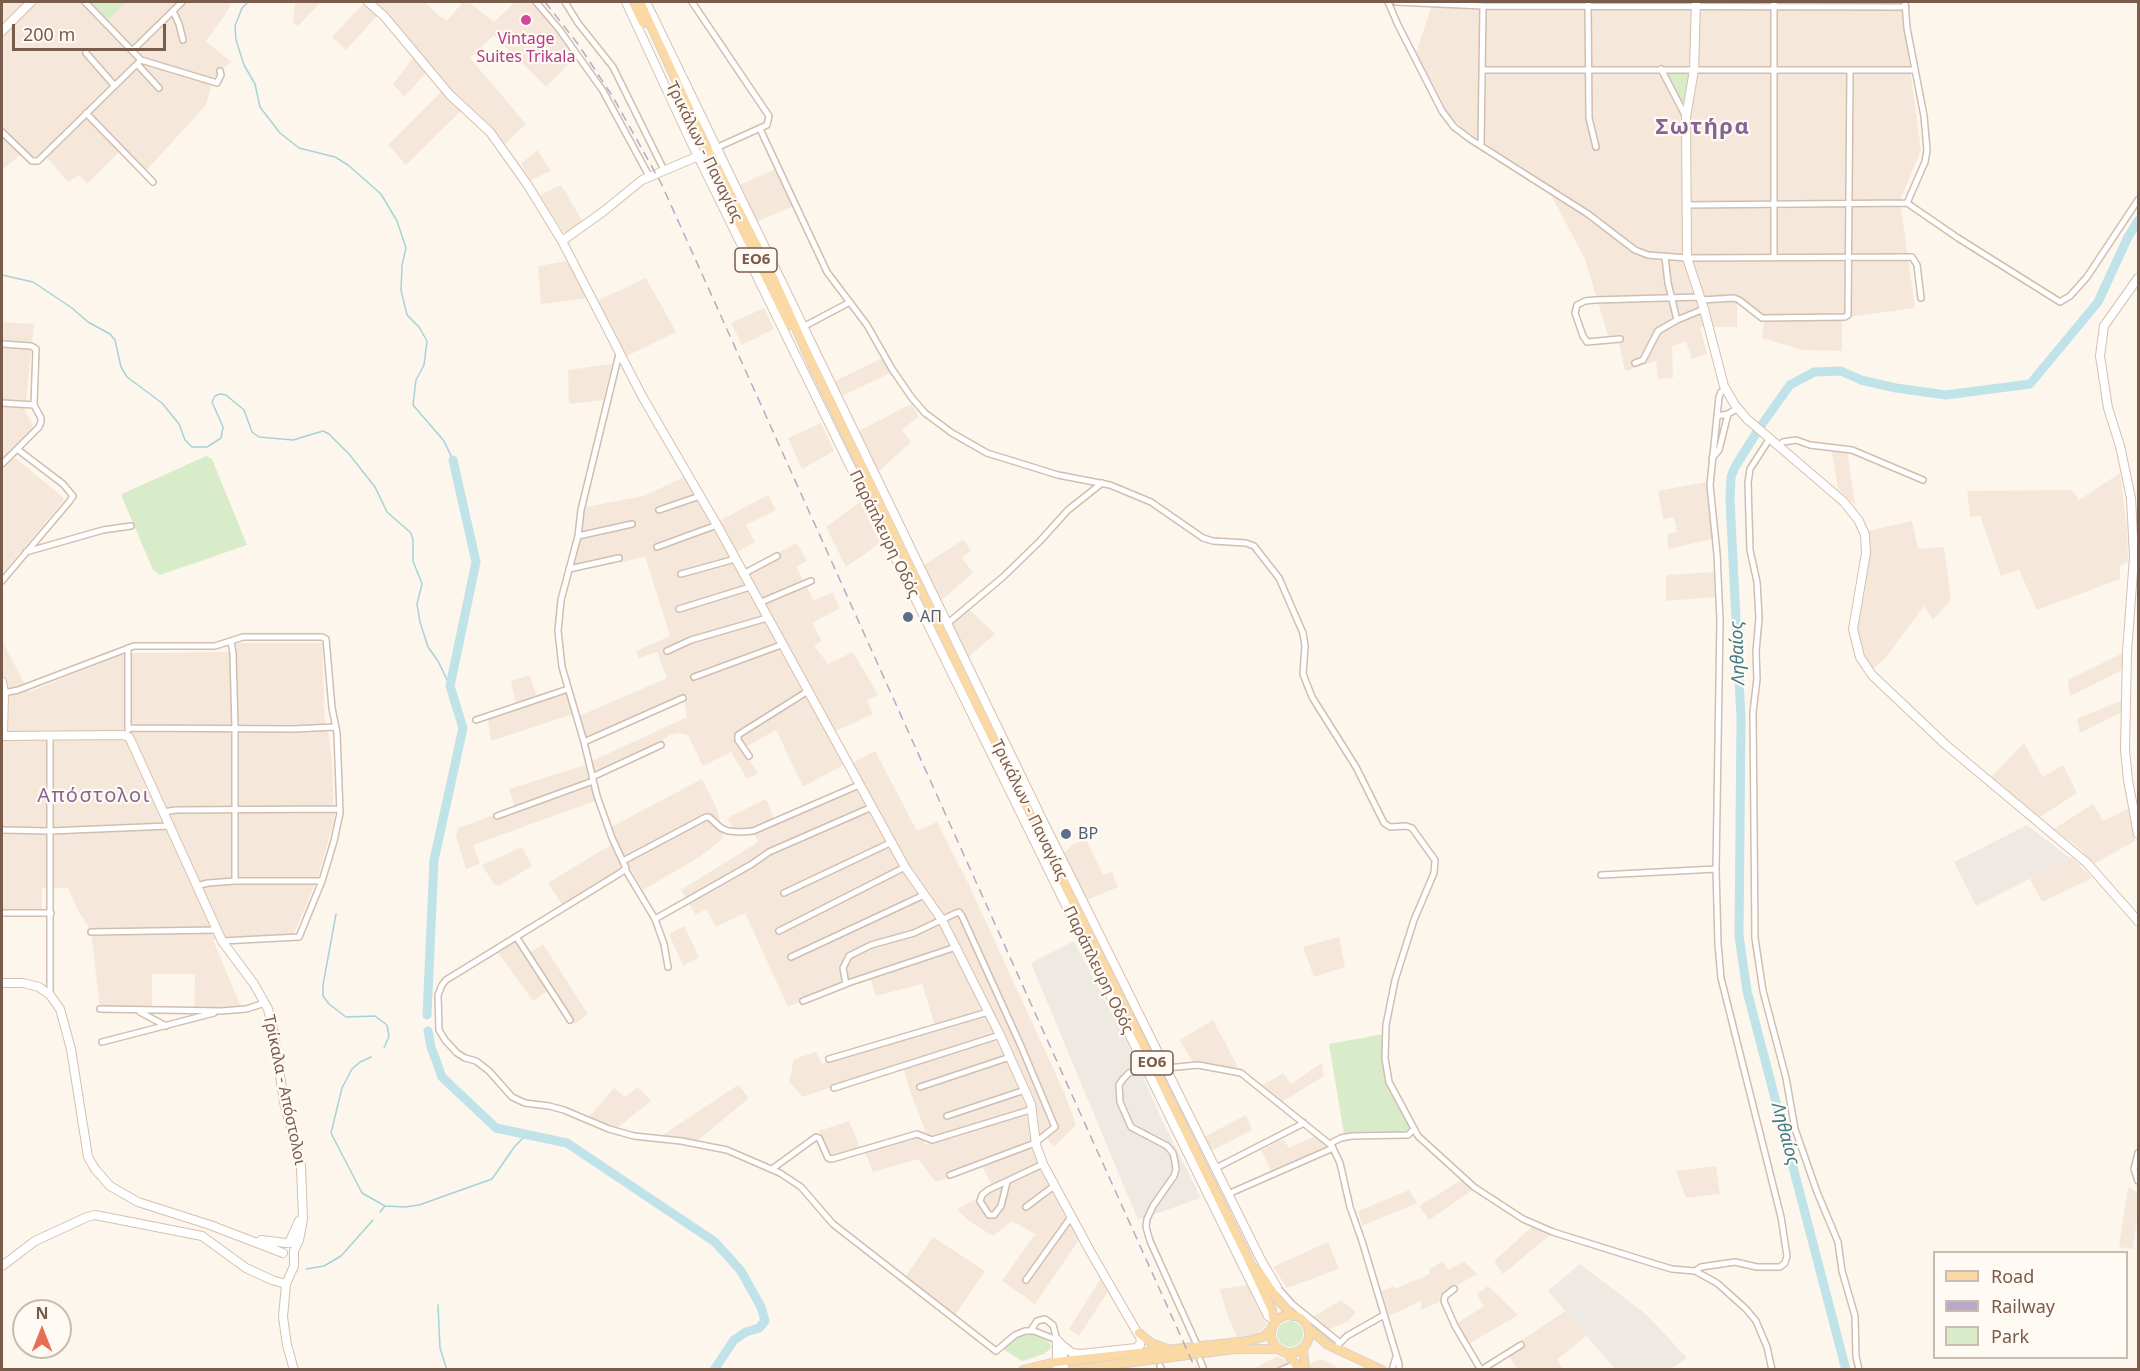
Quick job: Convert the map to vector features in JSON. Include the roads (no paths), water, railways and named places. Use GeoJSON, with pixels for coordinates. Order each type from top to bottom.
{"type":"FeatureCollection","features":[{"type":"Feature","properties":{"kind":"main road","name":"Τρικάλων - Παναγίας"},"geometry":{"type":"LineString","coordinates":[[633,2],[781,311],[812,364],[914,574],[944,625],[1032,818],[1247,1256],[1272,1310],[1274,1325]]}},
{"type":"Feature","properties":{"kind":"main road","name":"Τρικάλων - Παναγίας"},"geometry":{"type":"LineString","coordinates":[[640,2],[707,153]]}},
{"type":"Feature","properties":{"kind":"main road"},"geometry":{"type":"LineString","coordinates":[[908,584],[914,574]]}},
{"type":"Feature","properties":{"kind":"main road"},"geometry":{"type":"LineString","coordinates":[[928,625],[944,625]]}},
{"type":"Feature","properties":{"kind":"main road"},"geometry":{"type":"LineString","coordinates":[[1032,818],[1042,819]]}},
{"type":"Feature","properties":{"kind":"main road"},"geometry":{"type":"LineString","coordinates":[[1058,869],[1062,858]]}},
{"type":"Feature","properties":{"kind":"main road","name":"Τρικάλων - Παναγίας"},"geometry":{"type":"LineString","coordinates":[[1247,1256],[1293,1316]]}},
{"type":"Feature","properties":{"kind":"main road"},"geometry":{"type":"LineString","coordinates":[[1023,1370],[1057,1363],[1257,1339],[1263,1337],[1282,1317],[1293,1316]]}},
{"type":"Feature","properties":{"kind":"main road","name":"ΕΟ6"},"geometry":{"type":"LineString","coordinates":[[1293,1316],[1302,1320],[1308,1328],[1334,1345],[1382,1370]]}},
{"type":"Feature","properties":{"kind":"main road","name":"ΕΟ6"},"geometry":{"type":"LineString","coordinates":[[1274,1325],[1272,1340],[1283,1351],[1296,1352],[1312,1343],[1334,1345]]}},
{"type":"Feature","properties":{"kind":"main road"},"geometry":{"type":"LineString","coordinates":[[1305,1370],[1304,1347],[1309,1338],[1308,1328]]}},
{"type":"Feature","properties":{"kind":"main road"},"geometry":{"type":"LineString","coordinates":[[1139,1333],[1156,1345],[1174,1350]]}},
{"type":"Feature","properties":{"kind":"main road"},"geometry":{"type":"LineString","coordinates":[[1071,1370],[1234,1349],[1283,1351],[1298,1367]]}},
{"type":"Feature","properties":{"kind":"street"},"geometry":{"type":"LineString","coordinates":[[2,31],[31,2]]}},
{"type":"Feature","properties":{"kind":"street"},"geometry":{"type":"LineString","coordinates":[[85,2],[133,50],[139,62],[159,88]]}},
{"type":"Feature","properties":{"kind":"street"},"geometry":{"type":"LineString","coordinates":[[133,50],[182,2]]}},
{"type":"Feature","properties":{"kind":"street"},"geometry":{"type":"LineString","coordinates":[[368,2],[390,23],[450,95],[501,145],[562,241],[620,354],[891,842],[905,867],[942,920],[1000,1035],[1033,1109],[1035,1143],[1043,1164],[1071,1217],[1139,1333],[1141,1343],[1134,1348],[1079,1354],[1072,1353],[1059,1343],[1030,1330]]}},
{"type":"Feature","properties":{"kind":"street"},"geometry":{"type":"LineString","coordinates":[[536,2],[564,36],[603,91],[649,176]]}},
{"type":"Feature","properties":{"kind":"street"},"geometry":{"type":"LineString","coordinates":[[565,2],[578,23],[613,67],[664,170]]}},
{"type":"Feature","properties":{"kind":"street","name":"Παράπλευρη Οδός"},"geometry":{"type":"LineString","coordinates":[[626,2],[803,327],[944,625],[1062,858],[1274,1289]]}},
{"type":"Feature","properties":{"kind":"street","name":"Παράπλευρη Οδός"},"geometry":{"type":"LineString","coordinates":[[646,2],[707,153],[908,584],[1274,1325]]}},
{"type":"Feature","properties":{"kind":"street"},"geometry":{"type":"LineString","coordinates":[[562,241],[649,176],[707,153],[760,129],[769,122],[766,110],[692,2]]}},
{"type":"Feature","properties":{"kind":"street"},"geometry":{"type":"LineString","coordinates":[[1388,2],[1445,116],[1461,132],[1588,214],[1635,250],[1648,255],[1687,258],[1912,257],[1917,265],[1921,298]]}},
{"type":"Feature","properties":{"kind":"street"},"geometry":{"type":"LineString","coordinates":[[1396,2],[1483,6],[1588,3],[1905,4],[1922,99],[1928,150],[1907,203]]}},
{"type":"Feature","properties":{"kind":"street"},"geometry":{"type":"LineString","coordinates":[[1393,14],[1400,6],[1410,3]]}},
{"type":"Feature","properties":{"kind":"street"},"geometry":{"type":"LineString","coordinates":[[1588,3],[1589,118],[1596,147]]}},
{"type":"Feature","properties":{"kind":"street"},"geometry":{"type":"LineString","coordinates":[[1696,4],[1694,70],[1686,117],[1687,258],[1704,309],[1726,390],[1747,418],[1844,502],[1861,525],[1865,539],[1866,560],[1853,629],[1860,657],[1872,675],[1946,745],[2087,863],[2138,920]]}},
{"type":"Feature","properties":{"kind":"street"},"geometry":{"type":"LineString","coordinates":[[1774,4],[1774,257]]}},
{"type":"Feature","properties":{"kind":"street"},"geometry":{"type":"LineString","coordinates":[[1481,145],[1483,6]]}},
{"type":"Feature","properties":{"kind":"street"},"geometry":{"type":"LineString","coordinates":[[173,11],[183,40]]}},
{"type":"Feature","properties":{"kind":"street"},"geometry":{"type":"LineString","coordinates":[[86,53],[114,85]]}},
{"type":"Feature","properties":{"kind":"street"},"geometry":{"type":"LineString","coordinates":[[139,62],[217,83],[221,75],[220,71]]}},
{"type":"Feature","properties":{"kind":"street"},"geometry":{"type":"LineString","coordinates":[[2,132],[35,163],[38,162],[139,62]]}},
{"type":"Feature","properties":{"kind":"street"},"geometry":{"type":"LineString","coordinates":[[1661,69],[1686,117]]}},
{"type":"Feature","properties":{"kind":"street"},"geometry":{"type":"LineString","coordinates":[[1483,70],[1915,70]]}},
{"type":"Feature","properties":{"kind":"street"},"geometry":{"type":"LineString","coordinates":[[1620,339],[1587,342],[1575,313],[1577,305],[1594,300],[1734,298],[1762,318],[1845,317],[1850,311],[1850,70]]}},
{"type":"Feature","properties":{"kind":"street"},"geometry":{"type":"LineString","coordinates":[[86,113],[153,182]]}},
{"type":"Feature","properties":{"kind":"street"},"geometry":{"type":"LineString","coordinates":[[760,129],[815,250],[830,277],[867,325],[892,369],[917,405],[945,429],[987,453],[1052,473],[1102,483],[1146,500],[1203,538],[1249,544],[1260,551],[1284,586],[1305,641],[1303,675],[1312,697],[1356,767],[1384,823],[1390,827],[1412,828],[1434,858],[1435,869],[1419,906],[1395,980],[1386,1025],[1387,1077],[1418,1136],[1480,1191],[1522,1219],[1553,1232],[1655,1264],[1672,1269],[1695,1271],[1717,1283],[1751,1315],[1767,1347],[1772,1370]]}},
{"type":"Feature","properties":{"kind":"street"},"geometry":{"type":"LineString","coordinates":[[1686,205],[1907,203],[2060,302],[2070,297],[2076,290],[2139,200]]}},
{"type":"Feature","properties":{"kind":"street"},"geometry":{"type":"LineString","coordinates":[[1665,257],[1677,320]]}},
{"type":"Feature","properties":{"kind":"street"},"geometry":{"type":"LineString","coordinates":[[2139,278],[2104,326],[2100,356],[2108,408],[2125,466],[2132,507],[2134,557],[2127,652],[2125,750],[2127,774],[2139,834]]}},
{"type":"Feature","properties":{"kind":"street"},"geometry":{"type":"LineString","coordinates":[[803,327],[850,302]]}},
{"type":"Feature","properties":{"kind":"street"},"geometry":{"type":"LineString","coordinates":[[1635,363],[1643,360],[1658,331],[1704,309]]}},
{"type":"Feature","properties":{"kind":"street"},"geometry":{"type":"LineString","coordinates":[[2,344],[31,346],[36,349],[34,405],[41,418],[39,427],[2,464]]}},
{"type":"Feature","properties":{"kind":"street"},"geometry":{"type":"LineString","coordinates":[[620,354],[561,600],[558,632],[559,655],[593,779],[612,838],[625,869],[655,919],[664,944],[668,967]]}},
{"type":"Feature","properties":{"kind":"street"},"geometry":{"type":"LineString","coordinates":[[1695,1271],[1701,1267],[1735,1262],[1756,1267],[1780,1267],[1785,1263],[1786,1256],[1781,1217],[1721,978],[1718,944],[1716,869],[1720,620],[1717,554],[1710,485],[1719,395],[1726,390]]}},
{"type":"Feature","properties":{"kind":"street"},"geometry":{"type":"LineString","coordinates":[[2,403],[34,405]]}},
{"type":"Feature","properties":{"kind":"street"},"geometry":{"type":"LineString","coordinates":[[1717,416],[1728,414],[1738,408]]}},
{"type":"Feature","properties":{"kind":"street"},"geometry":{"type":"LineString","coordinates":[[1712,458],[1719,450],[1728,414]]}},
{"type":"Feature","properties":{"kind":"street"},"geometry":{"type":"LineString","coordinates":[[1769,438],[1750,469],[1748,483],[1750,550],[1760,618],[1756,652],[1757,684],[1753,712],[1755,938],[1763,991],[1786,1078],[1795,1129],[1817,1192],[1838,1242],[1842,1271],[1855,1316],[1856,1356],[1859,1370]]}},
{"type":"Feature","properties":{"kind":"street"},"geometry":{"type":"LineString","coordinates":[[1778,446],[1783,442],[1796,440],[1810,445],[1852,450],[1923,480]]}},
{"type":"Feature","properties":{"kind":"street"},"geometry":{"type":"LineString","coordinates":[[2,580],[73,496],[63,484],[17,449]]}},
{"type":"Feature","properties":{"kind":"street"},"geometry":{"type":"LineString","coordinates":[[944,625],[1003,577],[1040,542],[1068,510],[1102,483]]}},
{"type":"Feature","properties":{"kind":"street"},"geometry":{"type":"LineString","coordinates":[[659,510],[700,496]]}},
{"type":"Feature","properties":{"kind":"street"},"geometry":{"type":"LineString","coordinates":[[578,536],[632,524]]}},
{"type":"Feature","properties":{"kind":"street"},"geometry":{"type":"LineString","coordinates":[[657,547],[717,525]]}},
{"type":"Feature","properties":{"kind":"street"},"geometry":{"type":"LineString","coordinates":[[26,552],[103,530],[131,526]]}},
{"type":"Feature","properties":{"kind":"street"},"geometry":{"type":"LineString","coordinates":[[743,574],[777,556]]}},
{"type":"Feature","properties":{"kind":"street"},"geometry":{"type":"LineString","coordinates":[[569,569],[619,558]]}},
{"type":"Feature","properties":{"kind":"street"},"geometry":{"type":"LineString","coordinates":[[681,574],[735,559]]}},
{"type":"Feature","properties":{"kind":"street"},"geometry":{"type":"LineString","coordinates":[[759,603],[811,581]]}},
{"type":"Feature","properties":{"kind":"street"},"geometry":{"type":"LineString","coordinates":[[679,609],[750,587]]}},
{"type":"Feature","properties":{"kind":"street"},"geometry":{"type":"LineString","coordinates":[[667,651],[691,639],[766,618]]}},
{"type":"Feature","properties":{"kind":"street"},"geometry":{"type":"LineString","coordinates":[[3,696],[128,648],[215,646],[243,637],[322,637],[326,639],[340,809],[334,841],[322,881],[299,937],[222,941]]}},
{"type":"Feature","properties":{"kind":"street"},"geometry":{"type":"LineString","coordinates":[[231,641],[235,728],[235,881]]}},
{"type":"Feature","properties":{"kind":"street"},"geometry":{"type":"LineString","coordinates":[[694,677],[781,645]]}},
{"type":"Feature","properties":{"kind":"street"},"geometry":{"type":"LineString","coordinates":[[127,732],[128,648]]}},
{"type":"Feature","properties":{"kind":"street"},"geometry":{"type":"LineString","coordinates":[[2,682],[2,736],[335,727]]}},
{"type":"Feature","properties":{"kind":"street"},"geometry":{"type":"LineString","coordinates":[[476,720],[568,689]]}},
{"type":"Feature","properties":{"kind":"street"},"geometry":{"type":"LineString","coordinates":[[749,756],[737,738],[738,735],[808,691]]}},
{"type":"Feature","properties":{"kind":"street"},"geometry":{"type":"LineString","coordinates":[[584,742],[683,698]]}},
{"type":"Feature","properties":{"kind":"street","name":"Τρίκαλα - Απόστολοι"},"geometry":{"type":"LineString","coordinates":[[127,732],[216,930],[250,977],[265,1003],[274,1034],[284,1102],[301,1166],[302,1230],[291,1247],[295,1257],[286,1284],[283,1317],[294,1370]]}},
{"type":"Feature","properties":{"kind":"street"},"geometry":{"type":"LineString","coordinates":[[50,735],[50,995]]}},
{"type":"Feature","properties":{"kind":"street"},"geometry":{"type":"LineString","coordinates":[[497,816],[593,779],[661,745]]}},
{"type":"Feature","properties":{"kind":"street"},"geometry":{"type":"LineString","coordinates":[[623,861],[706,818],[728,831],[753,831],[860,785]]}},
{"type":"Feature","properties":{"kind":"street"},"geometry":{"type":"LineString","coordinates":[[655,919],[769,852],[872,807]]}},
{"type":"Feature","properties":{"kind":"street"},"geometry":{"type":"LineString","coordinates":[[163,812],[340,809]]}},
{"type":"Feature","properties":{"kind":"street"},"geometry":{"type":"LineString","coordinates":[[2,830],[50,831],[169,826]]}},
{"type":"Feature","properties":{"kind":"street"},"geometry":{"type":"LineString","coordinates":[[784,893],[891,842]]}},
{"type":"Feature","properties":{"kind":"street"},"geometry":{"type":"LineString","coordinates":[[779,931],[905,867]]}},
{"type":"Feature","properties":{"kind":"street"},"geometry":{"type":"LineString","coordinates":[[625,869],[442,985],[438,995],[437,1024],[445,1040],[465,1059],[476,1061],[489,1071],[512,1097],[525,1103],[564,1110],[609,1129],[634,1136],[681,1141],[727,1150],[772,1169],[801,1187],[833,1224],[996,1351],[1018,1334],[1030,1330],[1037,1321],[1046,1319],[1053,1325],[1059,1343],[1057,1363]]}},
{"type":"Feature","properties":{"kind":"street"},"geometry":{"type":"LineString","coordinates":[[1600,875],[1716,869]]}},
{"type":"Feature","properties":{"kind":"street"},"geometry":{"type":"LineString","coordinates":[[196,886],[235,881],[322,881]]}},
{"type":"Feature","properties":{"kind":"street"},"geometry":{"type":"LineString","coordinates":[[791,957],[924,895]]}},
{"type":"Feature","properties":{"kind":"street"},"geometry":{"type":"LineString","coordinates":[[2,914],[51,913]]}},
{"type":"Feature","properties":{"kind":"street"},"geometry":{"type":"LineString","coordinates":[[846,984],[843,968],[849,956],[871,945],[915,933],[960,913],[1055,1125],[1053,1130],[1035,1143],[950,1175]]}},
{"type":"Feature","properties":{"kind":"street"},"geometry":{"type":"LineString","coordinates":[[91,932],[216,930]]}},
{"type":"Feature","properties":{"kind":"street"},"geometry":{"type":"LineString","coordinates":[[517,938],[570,1020]]}},
{"type":"Feature","properties":{"kind":"street"},"geometry":{"type":"LineString","coordinates":[[803,1001],[956,947]]}},
{"type":"Feature","properties":{"kind":"street"},"geometry":{"type":"LineString","coordinates":[[2,983],[32,985],[50,995],[60,1009],[69,1041],[88,1157],[94,1169],[110,1186],[138,1202],[247,1238],[284,1253]]}},
{"type":"Feature","properties":{"kind":"street"},"geometry":{"type":"LineString","coordinates":[[100,1010],[221,1011],[254,1007],[265,1003]]}},
{"type":"Feature","properties":{"kind":"street"},"geometry":{"type":"LineString","coordinates":[[829,1059],[1004,1010]]}},
{"type":"Feature","properties":{"kind":"street"},"geometry":{"type":"LineString","coordinates":[[139,1011],[167,1026]]}},
{"type":"Feature","properties":{"kind":"street"},"geometry":{"type":"LineString","coordinates":[[102,1042],[221,1011]]}},
{"type":"Feature","properties":{"kind":"street"},"geometry":{"type":"LineString","coordinates":[[834,1088],[1000,1035]]}},
{"type":"Feature","properties":{"kind":"street"},"geometry":{"type":"LineString","coordinates":[[920,1087],[1010,1057]]}},
{"type":"Feature","properties":{"kind":"street"},"geometry":{"type":"LineString","coordinates":[[1166,1068],[1198,1065],[1241,1073],[1333,1145],[1399,1370]]}},
{"type":"Feature","properties":{"kind":"street"},"geometry":{"type":"LineString","coordinates":[[1146,1068],[1129,1073],[1123,1079],[1119,1085],[1120,1102],[1131,1127],[1167,1146],[1173,1153],[1176,1170],[1174,1176],[1149,1212],[1146,1227],[1150,1241],[1198,1347]]}},
{"type":"Feature","properties":{"kind":"street"},"geometry":{"type":"LineString","coordinates":[[947,1116],[1025,1090]]}},
{"type":"Feature","properties":{"kind":"street"},"geometry":{"type":"LineString","coordinates":[[772,1169],[816,1137],[819,1138],[828,1158],[832,1159],[917,1134],[932,1140],[1033,1109]]}},
{"type":"Feature","properties":{"kind":"street"},"geometry":{"type":"LineString","coordinates":[[1216,1168],[1304,1123]]}},
{"type":"Feature","properties":{"kind":"street"},"geometry":{"type":"LineString","coordinates":[[1408,1135],[1414,1129]]}},
{"type":"Feature","properties":{"kind":"street"},"geometry":{"type":"LineString","coordinates":[[1228,1194],[1333,1145],[1341,1138],[1418,1136]]}},
{"type":"Feature","properties":{"kind":"street"},"geometry":{"type":"LineString","coordinates":[[2139,1153],[2134,1169],[2139,1181]]}},
{"type":"Feature","properties":{"kind":"street"},"geometry":{"type":"LineString","coordinates":[[1007,1182],[1001,1206],[994,1215],[989,1215],[981,1204],[981,1197],[988,1190],[1043,1164]]}},
{"type":"Feature","properties":{"kind":"street"},"geometry":{"type":"LineString","coordinates":[[1026,1207],[1054,1186]]}},
{"type":"Feature","properties":{"kind":"street"},"geometry":{"type":"LineString","coordinates":[[2,1266],[34,1241],[95,1215],[202,1236],[246,1268],[286,1284]]}},
{"type":"Feature","properties":{"kind":"street"},"geometry":{"type":"LineString","coordinates":[[1026,1280],[1071,1217]]}},
{"type":"Feature","properties":{"kind":"street"},"geometry":{"type":"LineString","coordinates":[[247,1238],[291,1247]]}},
{"type":"Feature","properties":{"kind":"street"},"geometry":{"type":"LineString","coordinates":[[291,1247],[283,1246],[284,1253],[290,1261],[291,1273]]}},
{"type":"Feature","properties":{"kind":"street"},"geometry":{"type":"LineString","coordinates":[[1274,1289],[1334,1345],[1384,1315]]}},
{"type":"Feature","properties":{"kind":"street"},"geometry":{"type":"LineString","coordinates":[[1454,1289],[1445,1296],[1444,1301],[1458,1332],[1481,1370],[1521,1345]]}},
{"type":"Feature","properties":{"kind":"street"},"geometry":{"type":"LineString","coordinates":[[1392,1370],[1396,1357]]}},
{"type":"Feature","properties":{"kind":"street"},"geometry":{"type":"LineString","coordinates":[[1200,1360],[1204,1370]]}},
{"type":"Feature","properties":{"kind":"street"},"geometry":{"type":"LineString","coordinates":[[1281,1370],[1298,1367]]}},
{"type":"Feature","properties":{"kind":"waterway"},"geometry":{"type":"LineString","coordinates":[[248,2],[242,8],[235,26],[236,40],[244,65],[255,84],[260,107],[280,133],[299,148],[335,157],[348,165],[381,194],[397,221],[406,248],[402,265],[401,290],[407,315],[419,327],[427,341],[424,365],[416,380],[413,405],[444,441],[453,460]]}},
{"type":"Feature","properties":{"kind":"waterway","name":"Ληθαίος"},"geometry":{"type":"LineString","coordinates":[[1846,1370],[1747,991],[1739,936],[1741,718],[1730,500],[1731,477],[1760,427],[1790,385],[1814,372],[1841,371],[1861,380],[1946,395],[2030,384],[2098,302],[2128,237],[2138,221]]}},
{"type":"Feature","properties":{"kind":"waterway"},"geometry":{"type":"LineString","coordinates":[[2,275],[33,282],[72,308],[88,322],[110,334],[115,340],[121,367],[127,377],[162,403],[179,424],[185,440],[192,447],[207,447],[221,438],[223,427],[212,402],[215,396],[220,394],[226,395],[244,410],[252,432],[259,437],[293,440],[323,431],[329,434],[349,454],[375,487],[387,512],[411,533],[413,561],[422,584],[417,604],[420,622],[428,647],[438,661],[450,686]]}},
{"type":"Feature","properties":{"kind":"waterway"},"geometry":{"type":"LineString","coordinates":[[427,1015],[434,860],[463,728],[450,686],[476,562],[453,460]]}},
{"type":"Feature","properties":{"kind":"waterway"},"geometry":{"type":"LineString","coordinates":[[336,914],[323,996],[329,1004],[346,1017],[375,1016],[387,1025],[389,1036],[384,1048]]}},
{"type":"Feature","properties":{"kind":"waterway"},"geometry":{"type":"LineString","coordinates":[[428,1031],[442,1077],[496,1128],[567,1143],[715,1242],[741,1271],[761,1307],[765,1321],[759,1328],[746,1332],[734,1340],[714,1370]]}},
{"type":"Feature","properties":{"kind":"waterway"},"geometry":{"type":"LineString","coordinates":[[371,1057],[352,1069],[342,1088],[331,1133],[362,1193],[385,1206]]}},
{"type":"Feature","properties":{"kind":"waterway"},"geometry":{"type":"LineString","coordinates":[[380,1212],[385,1206],[419,1205],[492,1179],[515,1146],[527,1134]]}},
{"type":"Feature","properties":{"kind":"waterway"},"geometry":{"type":"LineString","coordinates":[[306,1269],[324,1266],[341,1256],[373,1220]]}},
{"type":"Feature","properties":{"kind":"waterway"},"geometry":{"type":"LineString","coordinates":[[438,1305],[440,1348],[447,1370]]}},
{"type":"Feature","properties":{"kind":"railway"},"geometry":{"type":"LineString","coordinates":[[545,2],[578,44],[613,97],[661,183],[1196,1370]]}},
{"type":"Feature","properties":{"kind":"place","name":"Vintage Suites Trikala"},"geometry":{"type":"Point","coordinates":[526,20]}},
{"type":"Feature","properties":{"kind":"place","name":"ΑΠ"},"geometry":{"type":"Point","coordinates":[908,617]}},
{"type":"Feature","properties":{"kind":"place","name":"BP"},"geometry":{"type":"Point","coordinates":[1066,834]}},
{"type":"Feature","properties":{"kind":"district","name":"Σωτήρα"},"geometry":{"type":"Point","coordinates":[1703,128]}},
{"type":"Feature","properties":{"kind":"district","name":"Απόστολοι"},"geometry":{"type":"Point","coordinates":[94,796]}}]}
